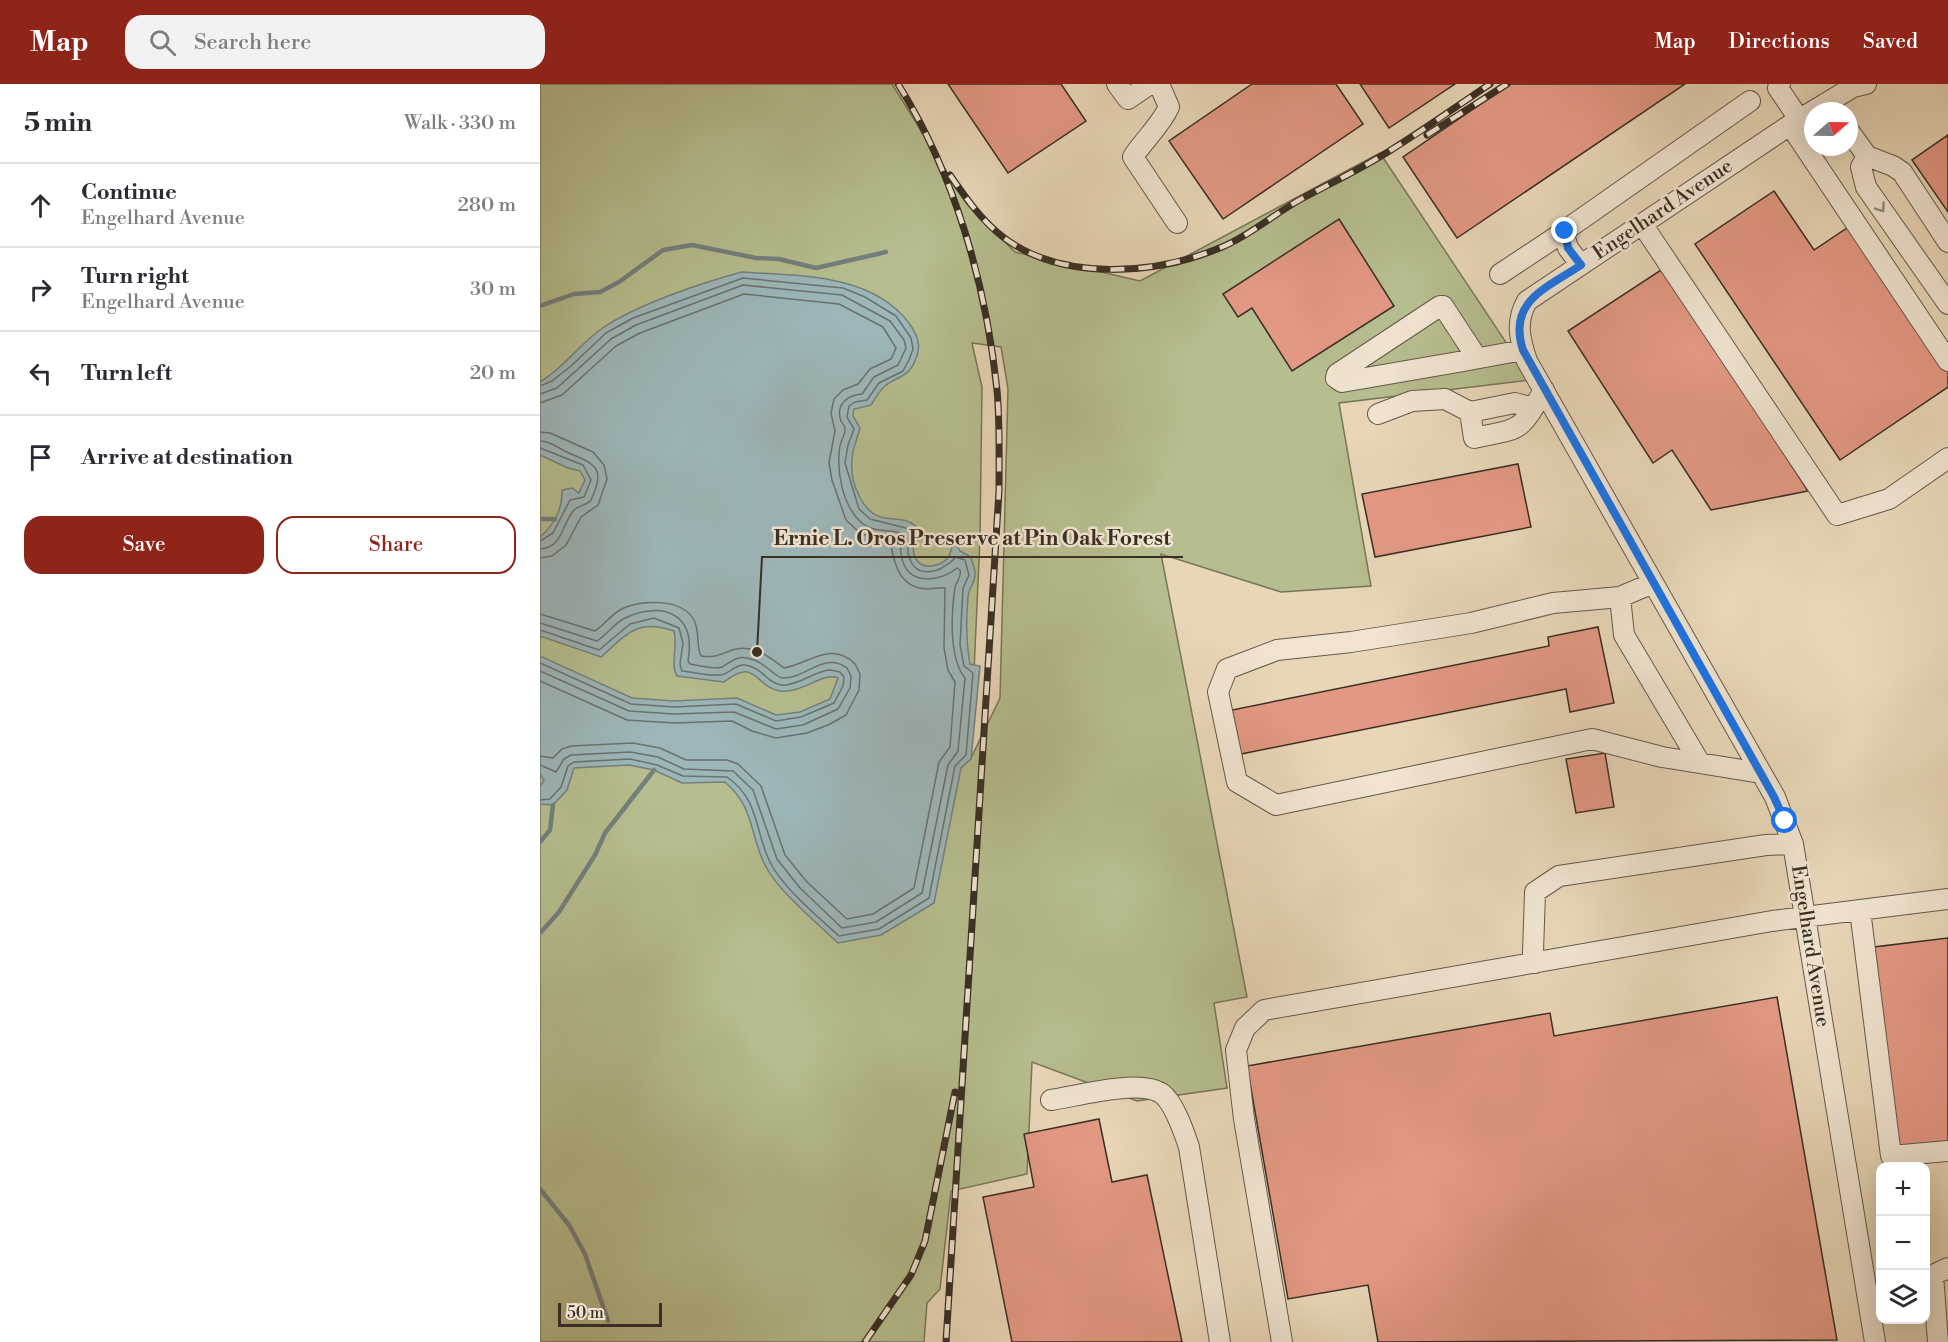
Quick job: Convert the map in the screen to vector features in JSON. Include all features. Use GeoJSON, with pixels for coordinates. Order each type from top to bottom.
{"type":"FeatureCollection","features":[{"type":"Feature","properties":{"kind":"street"},"geometry":{"type":"LineString","coordinates":[[1117,84],[1128,99],[1150,84]]}},
{"type":"Feature","properties":{"kind":"street"},"geometry":{"type":"LineString","coordinates":[[1159,84],[1169,107],[1163,119],[1133,157],[1177,223]]}},
{"type":"Feature","properties":{"kind":"street"},"geometry":{"type":"LineString","coordinates":[[1780,84],[1778,88],[1795,122],[1948,361]]}},
{"type":"Feature","properties":{"kind":"street","name":"Engelhard Avenue"},"geometry":{"type":"LineString","coordinates":[[1836,102],[1853,87],[1866,84]]}},
{"type":"Feature","properties":{"kind":"street"},"geometry":{"type":"LineString","coordinates":[[1500,274],[1750,101]]}},
{"type":"Feature","properties":{"kind":"street","name":"Engelhard Avenue"},"geometry":{"type":"LineString","coordinates":[[1804,118],[1527,301],[1519,324],[1523,350],[1544,390],[1761,773],[1774,797],[1793,843],[1875,1342]]}},
{"type":"Feature","properties":{"kind":"street"},"geometry":{"type":"LineString","coordinates":[[1858,144],[1867,156],[1902,172],[1948,242]]}},
{"type":"Feature","properties":{"kind":"street"},"geometry":{"type":"LineString","coordinates":[[1867,156],[1861,167],[1866,187],[1948,304]]}},
{"type":"Feature","properties":{"kind":"street"},"geometry":{"type":"LineString","coordinates":[[1642,224],[1837,515],[1889,499],[1948,458]]}},
{"type":"Feature","properties":{"kind":"street"},"geometry":{"type":"LineString","coordinates":[[1565,231],[1568,248],[1581,265]]}},
{"type":"Feature","properties":{"kind":"street"},"geometry":{"type":"LineString","coordinates":[[1477,358],[1443,306],[1440,306],[1337,374],[1336,378],[1342,382],[1523,350]]}},
{"type":"Feature","properties":{"kind":"street"},"geometry":{"type":"LineString","coordinates":[[1377,414],[1412,401],[1444,399],[1470,412],[1474,438],[1518,429],[1544,390]]}},
{"type":"Feature","properties":{"kind":"street"},"geometry":{"type":"LineString","coordinates":[[1653,583],[1620,597],[1552,603],[1471,624],[1351,642],[1277,650],[1227,669],[1218,692],[1237,782],[1276,805],[1592,739],[1662,757],[1761,773]]}},
{"type":"Feature","properties":{"kind":"street"},"geometry":{"type":"LineString","coordinates":[[1620,597],[1624,635],[1700,763]]}},
{"type":"Feature","properties":{"kind":"street"},"geometry":{"type":"LineString","coordinates":[[1535,963],[1533,952],[1535,892],[1559,876],[1793,843]]}},
{"type":"Feature","properties":{"kind":"street"},"geometry":{"type":"LineString","coordinates":[[1282,1342],[1244,1119],[1236,1050],[1245,1028],[1264,1010],[1804,916],[1948,899]]}},
{"type":"Feature","properties":{"kind":"street"},"geometry":{"type":"LineString","coordinates":[[1860,910],[1891,1156],[1948,1151]]}},
{"type":"Feature","properties":{"kind":"street"},"geometry":{"type":"LineString","coordinates":[[1051,1100],[1138,1087],[1162,1094],[1179,1120],[1189,1147],[1220,1342]]}},
{"type":"Feature","properties":{"kind":"street"},"geometry":{"type":"LineString","coordinates":[[1938,1342],[1933,1275],[1948,1268]]}},
{"type":"Feature","properties":{"kind":"green space"},"geometry":{"type":"Polygon","coordinates":[[[540,84],[892,84],[966,203],[1015,252],[1140,281],[1380,153],[1531,380],[1339,403],[1371,586],[1281,592],[1161,554],[1247,997],[1214,1003],[1227,1088],[1137,1101],[1032,1062],[1027,1174],[951,1191],[940,1289],[927,1303],[924,1342],[540,1342],[540,84]],[[972,343],[982,387],[980,538],[970,760],[1000,698],[1008,389],[1001,347],[972,343]]]}},
{"type":"Feature","properties":{"kind":"water"},"geometry":{"type":"Polygon","coordinates":[[[742,272],[809,277],[854,286],[875,294],[909,323],[915,332],[919,346],[912,367],[906,374],[883,388],[871,405],[854,409],[853,416],[860,428],[852,457],[855,487],[864,504],[877,516],[905,520],[916,526],[913,551],[919,563],[928,566],[938,565],[949,556],[955,541],[960,551],[971,557],[975,571],[975,578],[968,594],[968,647],[970,664],[980,666],[971,759],[961,768],[934,903],[881,935],[838,943],[798,906],[771,875],[760,853],[747,811],[742,801],[725,782],[682,783],[654,770],[629,765],[574,768],[567,790],[553,805],[540,804],[540,786],[544,781],[540,773],[540,656],[632,698],[674,701],[737,698],[776,715],[800,712],[830,699],[838,678],[826,678],[796,689],[780,691],[771,688],[749,672],[735,675],[724,682],[677,676],[674,666],[674,631],[661,627],[641,627],[633,630],[601,657],[540,636],[540,537],[557,516],[562,490],[572,488],[579,493],[585,480],[580,471],[540,455],[540,382],[595,333],[618,318],[671,295],[742,272]]]}},
{"type":"Feature","properties":{"kind":"building"},"geometry":{"type":"Polygon","coordinates":[[[948,84],[1061,84],[1086,121],[1008,173],[948,84]]]}},
{"type":"Feature","properties":{"kind":"building"},"geometry":{"type":"Polygon","coordinates":[[[1252,84],[1336,84],[1363,124],[1223,219],[1169,141],[1252,84]]]}},
{"type":"Feature","properties":{"kind":"building"},"geometry":{"type":"Polygon","coordinates":[[[1360,84],[1455,84],[1389,128],[1360,84]]]}},
{"type":"Feature","properties":{"kind":"building"},"geometry":{"type":"Polygon","coordinates":[[[1510,84],[1685,84],[1457,238],[1403,157],[1510,84]]]}},
{"type":"Feature","properties":{"kind":"building"},"geometry":{"type":"Polygon","coordinates":[[[1948,135],[1948,212],[1912,160],[1948,135]]]}},
{"type":"Feature","properties":{"kind":"building"},"geometry":{"type":"Polygon","coordinates":[[[1774,191],[1814,250],[1850,226],[1948,372],[1948,387],[1840,460],[1695,244],[1774,191]]]}},
{"type":"Feature","properties":{"kind":"building"},"geometry":{"type":"Polygon","coordinates":[[[1339,219],[1394,306],[1292,371],[1252,308],[1238,317],[1223,294],[1339,219]]]}},
{"type":"Feature","properties":{"kind":"building"},"geometry":{"type":"Polygon","coordinates":[[[1664,268],[1808,491],[1711,510],[1672,450],[1653,463],[1568,331],[1664,268]]]}},
{"type":"Feature","properties":{"kind":"building"},"geometry":{"type":"Polygon","coordinates":[[[1518,464],[1531,527],[1375,557],[1362,494],[1518,464]]]}},
{"type":"Feature","properties":{"kind":"building"},"geometry":{"type":"Polygon","coordinates":[[[1598,627],[1614,703],[1570,712],[1566,689],[1241,754],[1232,710],[1549,646],[1548,637],[1598,627]]]}},
{"type":"Feature","properties":{"kind":"building"},"geometry":{"type":"Polygon","coordinates":[[[1605,753],[1614,807],[1576,813],[1566,759],[1605,753]]]}},
{"type":"Feature","properties":{"kind":"building"},"geometry":{"type":"Polygon","coordinates":[[[1948,938],[1948,1145],[1899,1151],[1874,947],[1948,938]]]}},
{"type":"Feature","properties":{"kind":"building"},"geometry":{"type":"Polygon","coordinates":[[[1777,997],[1837,1340],[1378,1342],[1368,1285],[1288,1299],[1247,1066],[1550,1013],[1554,1036],[1777,997]]]}},
{"type":"Feature","properties":{"kind":"building"},"geometry":{"type":"Polygon","coordinates":[[[1099,1119],[1112,1182],[1147,1175],[1182,1342],[1012,1342],[983,1197],[1034,1187],[1024,1134],[1099,1119]]]}},
{"type":"Feature","properties":{"kind":"waterway"},"geometry":{"type":"LineString","coordinates":[[540,306],[574,294],[600,292],[619,282],[663,250],[692,245],[756,258],[779,259],[816,268],[886,252]]}},
{"type":"Feature","properties":{"kind":"waterway"},"geometry":{"type":"LineString","coordinates":[[540,519],[555,519]]}},
{"type":"Feature","properties":{"kind":"waterway"},"geometry":{"type":"LineString","coordinates":[[540,933],[559,912],[595,855],[605,833],[654,770]]}},
{"type":"Feature","properties":{"kind":"waterway"},"geometry":{"type":"LineString","coordinates":[[540,842],[550,830],[553,805]]}},
{"type":"Feature","properties":{"kind":"waterway"},"geometry":{"type":"LineString","coordinates":[[540,1189],[569,1225],[585,1254],[608,1321]]}},
{"type":"Feature","properties":{"kind":"railway"},"geometry":{"type":"LineString","coordinates":[[898,84],[936,155],[965,231],[985,310],[999,415],[999,491],[946,1342]]}},
{"type":"Feature","properties":{"kind":"railway"},"geometry":{"type":"LineString","coordinates":[[950,175],[988,223],[1003,237],[1027,251],[1053,261],[1081,267],[1140,268],[1169,264],[1222,247],[1243,236],[1293,204],[1380,157],[1490,84]]}},
{"type":"Feature","properties":{"kind":"railway"},"geometry":{"type":"LineString","coordinates":[[1427,135],[1507,84]]}},
{"type":"Feature","properties":{"kind":"railway"},"geometry":{"type":"LineString","coordinates":[[865,1342],[911,1275],[925,1241],[955,1092]]}},
{"type":"Feature","properties":{"kind":"place","name":"Ernie L. Oros Preserve at Pin Oak Forest"},"geometry":{"type":"Point","coordinates":[757,652]}},
{"type":"Feature","properties":{"kind":"route"},"geometry":{"type":"LineString","coordinates":[[1565,231],[1568,248],[1581,265],[1527,301],[1519,324],[1520,339],[1527,361],[1774,797],[1785,821]]}}]}
